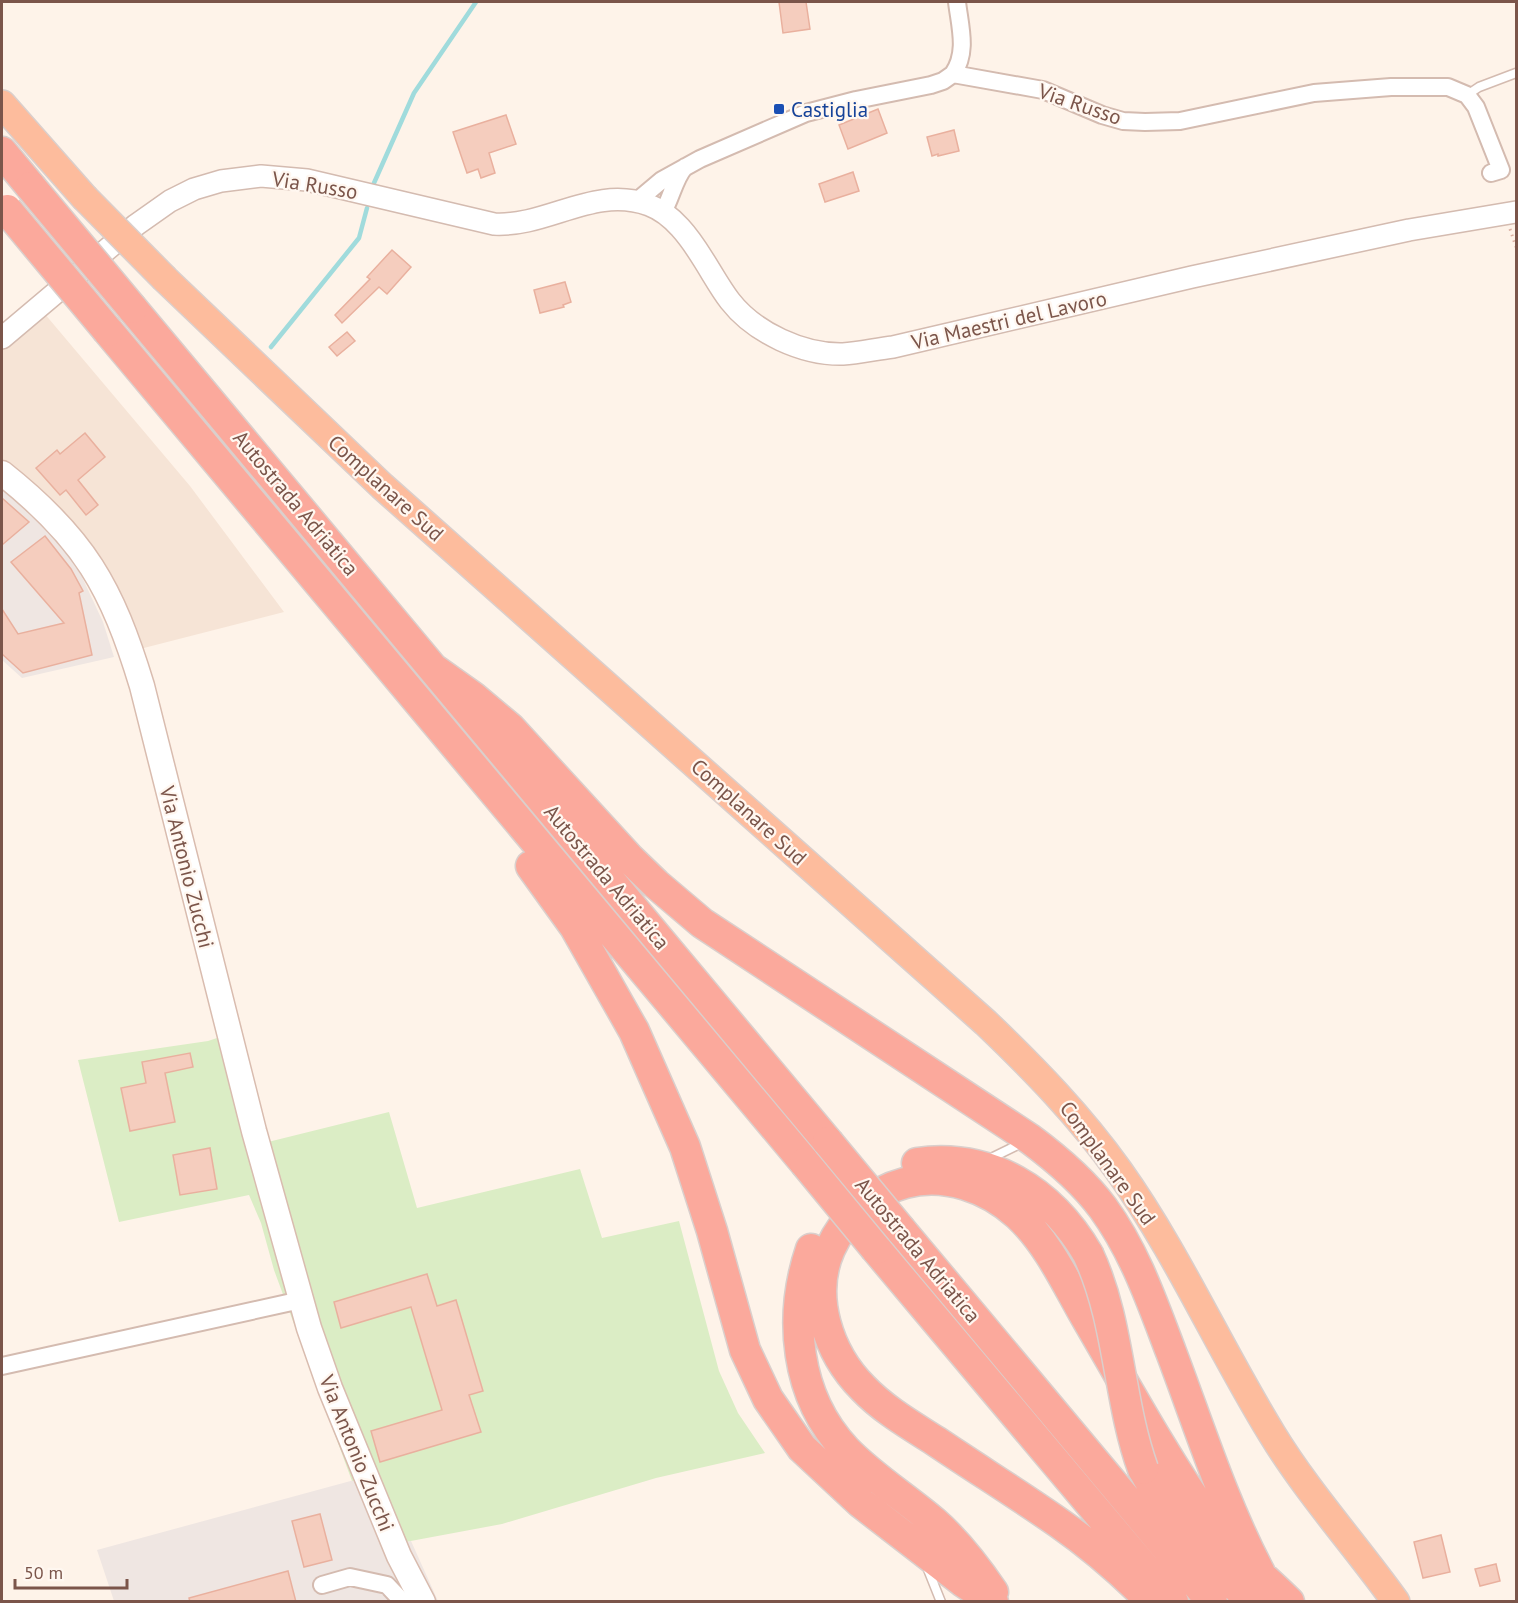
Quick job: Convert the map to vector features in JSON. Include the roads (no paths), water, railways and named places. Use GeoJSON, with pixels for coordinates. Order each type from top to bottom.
{"type":"FeatureCollection","features":[{"type":"Feature","properties":{"kind":"highway","name":"Complanare Sud"},"geometry":{"type":"LineString","coordinates":[[2,104],[84,197],[165,279],[382,486],[986,1023],[1082,1121],[1120,1172],[1150,1218],[1273,1436],[1396,1602]]}},
{"type":"Feature","properties":{"kind":"highway","name":"Autostrada Adriatica"},"geometry":{"type":"LineString","coordinates":[[2,152],[1212,1602]]}},
{"type":"Feature","properties":{"kind":"highway","name":"Autostrada Adriatica"},"geometry":{"type":"LineString","coordinates":[[4,207],[1173,1602]]}},
{"type":"Feature","properties":{"kind":"highway"},"geometry":{"type":"LineString","coordinates":[[435,670],[473,697],[510,728],[576,802],[636,864],[702,923],[1030,1140],[1064,1165],[1090,1193],[1115,1226],[1137,1264],[1230,1509],[1260,1573]]}},
{"type":"Feature","properties":{"kind":"highway"},"geometry":{"type":"LineString","coordinates":[[473,768],[500,826],[575,927],[634,1031],[685,1147],[712,1231],[745,1350],[768,1399],[802,1448],[861,1503],[962,1581],[993,1602]]}},
{"type":"Feature","properties":{"kind":"highway"},"geometry":{"type":"LineString","coordinates":[[1000,1602],[960,1548],[936,1523],[847,1450],[834,1435],[821,1414],[805,1374],[799,1347],[797,1329],[799,1292],[811,1249],[826,1219],[845,1196],[880,1174],[914,1163],[948,1161],[979,1165],[1011,1178],[1049,1205],[1078,1237],[1098,1274],[1143,1469],[1152,1485],[1250,1602]]}},
{"type":"Feature","properties":{"kind":"highway"},"geometry":{"type":"LineString","coordinates":[[1152,1602],[1131,1580],[1082,1540],[901,1418],[863,1389],[850,1372],[829,1336],[820,1295],[822,1272],[828,1253],[845,1223],[858,1208],[871,1198],[905,1183],[944,1180],[984,1191],[999,1200],[1022,1220],[1053,1260],[1153,1432],[1210,1522],[1231,1547],[1289,1602]]}},
{"type":"Feature","properties":{"kind":"main road","name":"Via Antonio Zucchi"},"geometry":{"type":"LineString","coordinates":[[2,473],[52,516],[74,540],[92,565],[114,607],[130,646],[254,1131],[301,1300],[330,1388],[399,1556],[423,1602]]}},
{"type":"Feature","properties":{"kind":"street"},"geometry":{"type":"LineString","coordinates":[[637,201],[662,180],[685,166],[719,149],[806,113],[943,81],[953,74],[962,55],[957,2]]}},
{"type":"Feature","properties":{"kind":"street","name":"Via Russo"},"geometry":{"type":"LineString","coordinates":[[953,74],[1043,90],[1102,115],[1123,121],[1145,122],[1180,121],[1314,93],[1429,86],[1448,87],[1467,95]]}},
{"type":"Feature","properties":{"kind":"street"},"geometry":{"type":"LineString","coordinates":[[1467,95],[1476,107],[1500,165],[1501,170],[1491,173]]}},
{"type":"Feature","properties":{"kind":"street"},"geometry":{"type":"LineString","coordinates":[[663,212],[671,198],[678,175],[685,166]]}},
{"type":"Feature","properties":{"kind":"street","name":"Via Russo"},"geometry":{"type":"LineString","coordinates":[[2,338],[153,213],[194,189],[221,181],[261,176],[307,180],[502,225],[528,222],[608,198],[637,201],[663,212]]}},
{"type":"Feature","properties":{"kind":"street","name":"Via Maestri del Lavoro"},"geometry":{"type":"LineString","coordinates":[[663,212],[690,240],[730,302],[746,318],[790,343],[814,351],[843,354],[892,347],[1192,277],[1515,209]]}},
{"type":"Feature","properties":{"kind":"street"},"geometry":{"type":"LineString","coordinates":[[2,1366],[301,1300]]}},
{"type":"Feature","properties":{"kind":"street"},"geometry":{"type":"LineString","coordinates":[[322,1585],[350,1576],[387,1585],[403,1602]]}},
{"type":"Feature","properties":{"kind":"lane"},"geometry":{"type":"LineString","coordinates":[[1467,95],[1479,87],[1516,73]]}},
{"type":"Feature","properties":{"kind":"lane"},"geometry":{"type":"LineString","coordinates":[[979,1165],[1001,1152],[1030,1140]]}},
{"type":"Feature","properties":{"kind":"lane"},"geometry":{"type":"LineString","coordinates":[[919,1547],[941,1602]]}},
{"type":"Feature","properties":{"kind":"waterway"},"geometry":{"type":"LineString","coordinates":[[374,183],[414,93],[476,2]]}},
{"type":"Feature","properties":{"kind":"waterway"},"geometry":{"type":"LineString","coordinates":[[271,347],[359,238],[367,208]]}},
{"type":"Feature","properties":{"kind":"place","name":"Castiglia"},"geometry":{"type":"Point","coordinates":[779,109]}}]}
